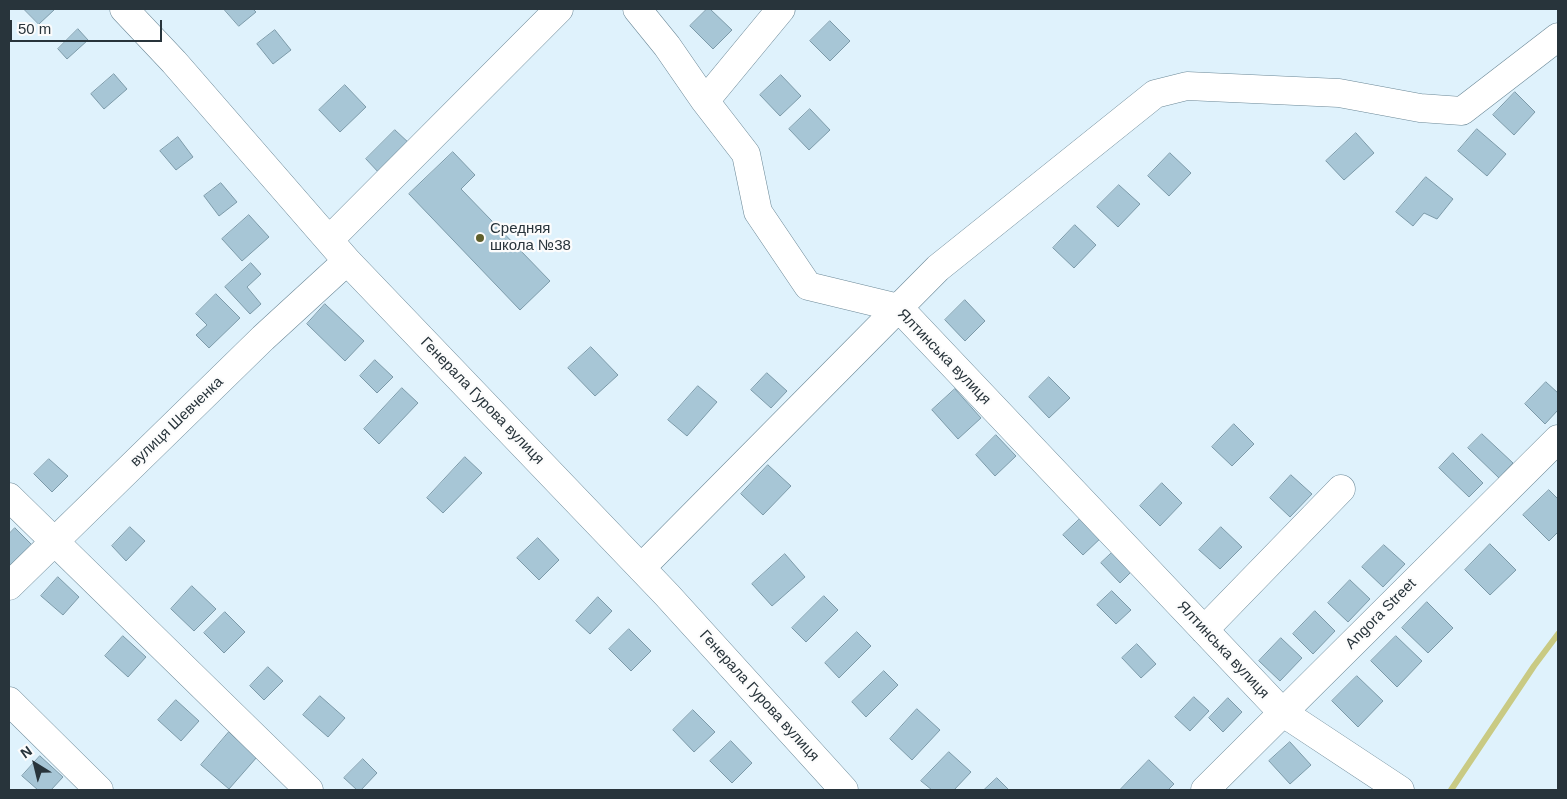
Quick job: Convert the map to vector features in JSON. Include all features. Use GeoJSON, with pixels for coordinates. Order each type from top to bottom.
{"type":"FeatureCollection","features":[{"type":"Feature","properties":{"kind":"street","name":"Генерала Гурова вулиця"},"geometry":{"type":"LineString","coordinates":[[124,9],[174,62],[347,261],[641,568],[844,790]]}},
{"type":"Feature","properties":{"kind":"street"},"geometry":{"type":"LineString","coordinates":[[330,240],[559,9]]}},
{"type":"Feature","properties":{"kind":"street","name":"Ялтинська вулиця"},"geometry":{"type":"LineString","coordinates":[[637,9],[667,46],[705,101],[746,154],[758,212],[808,286],[899,308],[1282,712],[1399,790]]}},
{"type":"Feature","properties":{"kind":"street"},"geometry":{"type":"LineString","coordinates":[[705,101],[781,9]]}},
{"type":"Feature","properties":{"kind":"street"},"geometry":{"type":"LineString","coordinates":[[641,568],[938,268],[1155,94],[1187,86],[1339,93],[1420,108],[1462,111],[1558,37]]}},
{"type":"Feature","properties":{"kind":"street","name":"вулиця Шевченка"},"geometry":{"type":"LineString","coordinates":[[9,586],[263,338],[347,261]]}},
{"type":"Feature","properties":{"kind":"street","name":"Angora Street"},"geometry":{"type":"LineString","coordinates":[[1205,790],[1558,439]]}},
{"type":"Feature","properties":{"kind":"street"},"geometry":{"type":"LineString","coordinates":[[1204,630],[1341,489]]}},
{"type":"Feature","properties":{"kind":"street"},"geometry":{"type":"LineString","coordinates":[[9,497],[309,790]]}},
{"type":"Feature","properties":{"kind":"street"},"geometry":{"type":"LineString","coordinates":[[9,701],[99,790]]}},
{"type":"Feature","properties":{"kind":"building"},"geometry":{"type":"Polygon","coordinates":[[[24,9],[53,9],[54,10],[39,24],[24,9]]]}},
{"type":"Feature","properties":{"kind":"building"},"geometry":{"type":"Polygon","coordinates":[[[224,9],[253,9],[256,12],[239,26],[224,9]]]}},
{"type":"Feature","properties":{"kind":"building"},"geometry":{"type":"Polygon","coordinates":[[[707,9],[710,9],[732,30],[713,49],[690,26],[707,9]]]}},
{"type":"Feature","properties":{"kind":"building"},"geometry":{"type":"Polygon","coordinates":[[[830,21],[850,41],[830,61],[810,41],[830,21]]]}},
{"type":"Feature","properties":{"kind":"building"},"geometry":{"type":"Polygon","coordinates":[[[78,29],[88,40],[67,59],[58,49],[78,29]]]}},
{"type":"Feature","properties":{"kind":"building"},"geometry":{"type":"Polygon","coordinates":[[[275,30],[291,50],[273,64],[257,44],[275,30]]]}},
{"type":"Feature","properties":{"kind":"building"},"geometry":{"type":"Polygon","coordinates":[[[114,74],[127,89],[104,109],[91,94],[114,74]]]}},
{"type":"Feature","properties":{"kind":"building"},"geometry":{"type":"Polygon","coordinates":[[[781,75],[801,96],[780,116],[760,95],[781,75]]]}},
{"type":"Feature","properties":{"kind":"building"},"geometry":{"type":"Polygon","coordinates":[[[345,85],[366,107],[340,132],[319,110],[345,85]]]}},
{"type":"Feature","properties":{"kind":"building"},"geometry":{"type":"Polygon","coordinates":[[[1515,92],[1535,112],[1514,135],[1493,115],[1515,92]]]}},
{"type":"Feature","properties":{"kind":"building"},"geometry":{"type":"Polygon","coordinates":[[[810,109],[830,130],[809,150],[789,129],[810,109]]]}},
{"type":"Feature","properties":{"kind":"building"},"geometry":{"type":"Polygon","coordinates":[[[1477,129],[1506,154],[1487,176],[1458,151],[1477,129]]]}},
{"type":"Feature","properties":{"kind":"building"},"geometry":{"type":"Polygon","coordinates":[[[395,130],[410,144],[380,174],[366,159],[395,130]]]}},
{"type":"Feature","properties":{"kind":"building"},"geometry":{"type":"Polygon","coordinates":[[[1356,133],[1374,153],[1344,180],[1326,161],[1356,133]]]}},
{"type":"Feature","properties":{"kind":"building"},"geometry":{"type":"Polygon","coordinates":[[[178,137],[193,157],[176,170],[160,151],[178,137]]]}},
{"type":"Feature","properties":{"kind":"building","name":"Средняя школа №38"},"geometry":{"type":"Polygon","coordinates":[[[453,152],[475,175],[461,189],[550,281],[520,310],[409,194],[453,152]]]}},
{"type":"Feature","properties":{"kind":"building"},"geometry":{"type":"Polygon","coordinates":[[[1170,153],[1191,173],[1169,196],[1148,176],[1170,153]]]}},
{"type":"Feature","properties":{"kind":"building"},"geometry":{"type":"Polygon","coordinates":[[[1426,177],[1453,199],[1437,219],[1424,213],[1413,226],[1396,212],[1426,177]]]}},
{"type":"Feature","properties":{"kind":"building"},"geometry":{"type":"Polygon","coordinates":[[[221,183],[237,202],[219,216],[204,196],[221,183]]]}},
{"type":"Feature","properties":{"kind":"building"},"geometry":{"type":"Polygon","coordinates":[[[1119,185],[1140,204],[1118,227],[1097,207],[1119,185]]]}},
{"type":"Feature","properties":{"kind":"building"},"geometry":{"type":"Polygon","coordinates":[[[249,215],[269,237],[242,261],[222,239],[249,215]]]}},
{"type":"Feature","properties":{"kind":"building"},"geometry":{"type":"Polygon","coordinates":[[[1075,225],[1096,245],[1074,268],[1053,248],[1075,225]]]}},
{"type":"Feature","properties":{"kind":"building"},"geometry":{"type":"Polygon","coordinates":[[[251,263],[261,274],[247,287],[261,304],[250,314],[225,287],[251,263]]]}},
{"type":"Feature","properties":{"kind":"building"},"geometry":{"type":"Polygon","coordinates":[[[216,294],[240,318],[209,348],[196,335],[207,325],[196,314],[216,294]]]}},
{"type":"Feature","properties":{"kind":"building"},"geometry":{"type":"Polygon","coordinates":[[[965,300],[985,321],[965,341],[945,320],[965,300]]]}},
{"type":"Feature","properties":{"kind":"building"},"geometry":{"type":"Polygon","coordinates":[[[325,304],[364,341],[345,361],[307,324],[325,304]]]}},
{"type":"Feature","properties":{"kind":"building"},"geometry":{"type":"Polygon","coordinates":[[[591,347],[618,375],[595,396],[568,368],[591,347]]]}},
{"type":"Feature","properties":{"kind":"building"},"geometry":{"type":"Polygon","coordinates":[[[375,360],[393,377],[377,393],[360,376],[375,360]]]}},
{"type":"Feature","properties":{"kind":"building"},"geometry":{"type":"Polygon","coordinates":[[[767,373],[787,391],[771,408],[751,390],[767,373]]]}},
{"type":"Feature","properties":{"kind":"building"},"geometry":{"type":"Polygon","coordinates":[[[1049,377],[1070,398],[1049,418],[1029,397],[1049,377]]]}},
{"type":"Feature","properties":{"kind":"building"},"geometry":{"type":"Polygon","coordinates":[[[1546,382],[1558,393],[1558,410],[1545,424],[1525,404],[1546,382]]]}},
{"type":"Feature","properties":{"kind":"building"},"geometry":{"type":"Polygon","coordinates":[[[698,386],[717,402],[687,436],[668,420],[698,386]]]}},
{"type":"Feature","properties":{"kind":"building"},"geometry":{"type":"Polygon","coordinates":[[[402,388],[418,403],[379,444],[364,429],[402,388]]]}},
{"type":"Feature","properties":{"kind":"building"},"geometry":{"type":"Polygon","coordinates":[[[955,389],[981,418],[958,439],[932,410],[955,389]]]}},
{"type":"Feature","properties":{"kind":"building"},"geometry":{"type":"Polygon","coordinates":[[[1234,424],[1254,444],[1232,466],[1212,447],[1234,424]]]}},
{"type":"Feature","properties":{"kind":"building"},"geometry":{"type":"Polygon","coordinates":[[[1482,434],[1513,463],[1499,478],[1468,448],[1482,434]]]}},
{"type":"Feature","properties":{"kind":"building"},"geometry":{"type":"Polygon","coordinates":[[[996,435],[1016,456],[995,476],[976,455],[996,435]]]}},
{"type":"Feature","properties":{"kind":"building"},"geometry":{"type":"Polygon","coordinates":[[[1453,453],[1483,483],[1469,497],[1439,468],[1453,453]]]}},
{"type":"Feature","properties":{"kind":"building"},"geometry":{"type":"Polygon","coordinates":[[[465,457],[482,473],[443,513],[427,498],[465,457]]]}},
{"type":"Feature","properties":{"kind":"building"},"geometry":{"type":"Polygon","coordinates":[[[49,459],[68,476],[52,492],[34,474],[49,459]]]}},
{"type":"Feature","properties":{"kind":"building"},"geometry":{"type":"Polygon","coordinates":[[[768,465],[791,486],[763,515],[741,494],[768,465]]]}},
{"type":"Feature","properties":{"kind":"building"},"geometry":{"type":"Polygon","coordinates":[[[1291,475],[1312,494],[1290,517],[1270,498],[1291,475]]]}},
{"type":"Feature","properties":{"kind":"building"},"geometry":{"type":"Polygon","coordinates":[[[1162,483],[1182,503],[1160,526],[1140,506],[1162,483]]]}},
{"type":"Feature","properties":{"kind":"building"},"geometry":{"type":"Polygon","coordinates":[[[1549,490],[1558,499],[1558,532],[1549,541],[1523,515],[1549,490]]]}},
{"type":"Feature","properties":{"kind":"building"},"geometry":{"type":"Polygon","coordinates":[[[1084,515],[1104,535],[1083,555],[1063,535],[1084,515]]]}},
{"type":"Feature","properties":{"kind":"building"},"geometry":{"type":"Polygon","coordinates":[[[130,527],[145,541],[126,561],[112,546],[130,527]]]}},
{"type":"Feature","properties":{"kind":"building"},"geometry":{"type":"Polygon","coordinates":[[[1221,527],[1242,547],[1220,569],[1199,550],[1221,527]]]}},
{"type":"Feature","properties":{"kind":"building"},"geometry":{"type":"Polygon","coordinates":[[[15,528],[34,547],[12,570],[9,567],[9,534],[15,528]]]}},
{"type":"Feature","properties":{"kind":"building"},"geometry":{"type":"Polygon","coordinates":[[[538,538],[559,560],[539,580],[517,558],[538,538]]]}},
{"type":"Feature","properties":{"kind":"building"},"geometry":{"type":"Polygon","coordinates":[[[1490,544],[1516,570],[1490,595],[1465,570],[1490,544]]]}},
{"type":"Feature","properties":{"kind":"building"},"geometry":{"type":"Polygon","coordinates":[[[1384,545],[1405,564],[1383,587],[1362,567],[1384,545]]]}},
{"type":"Feature","properties":{"kind":"building"},"geometry":{"type":"Polygon","coordinates":[[[1116,549],[1135,568],[1120,583],[1101,563],[1116,549]]]}},
{"type":"Feature","properties":{"kind":"building"},"geometry":{"type":"Polygon","coordinates":[[[785,554],[805,577],[772,606],[752,584],[785,554]]]}},
{"type":"Feature","properties":{"kind":"building"},"geometry":{"type":"Polygon","coordinates":[[[58,577],[79,597],[63,615],[41,596],[58,577]]]}},
{"type":"Feature","properties":{"kind":"building"},"geometry":{"type":"Polygon","coordinates":[[[1350,580],[1370,599],[1348,622],[1328,603],[1350,580]]]}},
{"type":"Feature","properties":{"kind":"building"},"geometry":{"type":"Polygon","coordinates":[[[192,586],[216,609],[194,631],[171,609],[192,586]]]}},
{"type":"Feature","properties":{"kind":"building"},"geometry":{"type":"Polygon","coordinates":[[[1112,591],[1131,610],[1116,624],[1097,605],[1112,591]]]}},
{"type":"Feature","properties":{"kind":"building"},"geometry":{"type":"Polygon","coordinates":[[[824,596],[838,610],[806,642],[792,628],[824,596]]]}},
{"type":"Feature","properties":{"kind":"building"},"geometry":{"type":"Polygon","coordinates":[[[598,597],[612,611],[590,634],[576,621],[598,597]]]}},
{"type":"Feature","properties":{"kind":"building"},"geometry":{"type":"Polygon","coordinates":[[[1427,602],[1453,628],[1428,653],[1402,628],[1427,602]]]}},
{"type":"Feature","properties":{"kind":"building"},"geometry":{"type":"Polygon","coordinates":[[[1315,611],[1335,631],[1313,654],[1293,634],[1315,611]]]}},
{"type":"Feature","properties":{"kind":"building"},"geometry":{"type":"Polygon","coordinates":[[[225,612],[245,632],[224,653],[204,633],[225,612]]]}},
{"type":"Feature","properties":{"kind":"building"},"geometry":{"type":"Polygon","coordinates":[[[629,629],[651,651],[631,671],[609,649],[629,629]]]}},
{"type":"Feature","properties":{"kind":"building"},"geometry":{"type":"Polygon","coordinates":[[[857,632],[871,646],[839,678],[825,663],[857,632]]]}},
{"type":"Feature","properties":{"kind":"building"},"geometry":{"type":"Polygon","coordinates":[[[123,636],[146,657],[128,677],[105,656],[123,636]]]}},
{"type":"Feature","properties":{"kind":"building"},"geometry":{"type":"Polygon","coordinates":[[[1396,636],[1422,661],[1397,687],[1371,661],[1396,636]]]}},
{"type":"Feature","properties":{"kind":"building"},"geometry":{"type":"Polygon","coordinates":[[[1281,638],[1302,658],[1280,681],[1259,661],[1281,638]]]}},
{"type":"Feature","properties":{"kind":"building"},"geometry":{"type":"Polygon","coordinates":[[[1137,644],[1156,664],[1141,678],[1122,658],[1137,644]]]}},
{"type":"Feature","properties":{"kind":"building"},"geometry":{"type":"Polygon","coordinates":[[[268,667],[283,681],[264,700],[250,686],[268,667]]]}},
{"type":"Feature","properties":{"kind":"building"},"geometry":{"type":"Polygon","coordinates":[[[884,671],[898,685],[866,717],[852,702],[884,671]]]}},
{"type":"Feature","properties":{"kind":"building"},"geometry":{"type":"Polygon","coordinates":[[[1357,676],[1383,701],[1358,727],[1332,701],[1357,676]]]}},
{"type":"Feature","properties":{"kind":"building"},"geometry":{"type":"Polygon","coordinates":[[[320,696],[345,718],[328,737],[303,715],[320,696]]]}},
{"type":"Feature","properties":{"kind":"building"},"geometry":{"type":"Polygon","coordinates":[[[1194,697],[1209,711],[1190,731],[1175,717],[1194,697]]]}},
{"type":"Feature","properties":{"kind":"building"},"geometry":{"type":"Polygon","coordinates":[[[1228,698],[1242,712],[1223,732],[1209,718],[1228,698]]]}},
{"type":"Feature","properties":{"kind":"building"},"geometry":{"type":"Polygon","coordinates":[[[176,700],[199,721],[181,741],[158,720],[176,700]]]}},
{"type":"Feature","properties":{"kind":"building"},"geometry":{"type":"Polygon","coordinates":[[[917,709],[940,730],[912,760],[890,739],[917,709]]]}},
{"type":"Feature","properties":{"kind":"building"},"geometry":{"type":"Polygon","coordinates":[[[693,710],[715,732],[694,752],[673,730],[693,710]]]}},
{"type":"Feature","properties":{"kind":"building"},"geometry":{"type":"Polygon","coordinates":[[[229,732],[257,757],[229,789],[201,765],[229,732]]]}},
{"type":"Feature","properties":{"kind":"building"},"geometry":{"type":"Polygon","coordinates":[[[731,741],[752,763],[732,783],[710,761],[731,741]]]}},
{"type":"Feature","properties":{"kind":"building"},"geometry":{"type":"Polygon","coordinates":[[[1290,742],[1311,765],[1290,784],[1269,761],[1290,742]]]}},
{"type":"Feature","properties":{"kind":"building"},"geometry":{"type":"Polygon","coordinates":[[[949,752],[971,772],[954,790],[932,790],[921,781],[949,752]]]}},
{"type":"Feature","properties":{"kind":"building"},"geometry":{"type":"Polygon","coordinates":[[[40,756],[63,777],[51,790],[38,790],[22,776],[40,756]]]}},
{"type":"Feature","properties":{"kind":"building"},"geometry":{"type":"Polygon","coordinates":[[[363,759],[377,773],[361,790],[357,790],[344,778],[363,759]]]}},
{"type":"Feature","properties":{"kind":"building"},"geometry":{"type":"Polygon","coordinates":[[[1149,760],[1174,784],[1168,790],[1120,790],[1149,760]]]}},
{"type":"Feature","properties":{"kind":"building"},"geometry":{"type":"Polygon","coordinates":[[[997,778],[1009,790],[984,790],[997,778]]]}},
{"type":"Feature","properties":{"kind":"waterway"},"geometry":{"type":"LineString","coordinates":[[1451,790],[1534,666],[1558,634]]}},
{"type":"Feature","properties":{"kind":"place","name":"Средняя школа №38"},"geometry":{"type":"Point","coordinates":[480,238]}}]}
